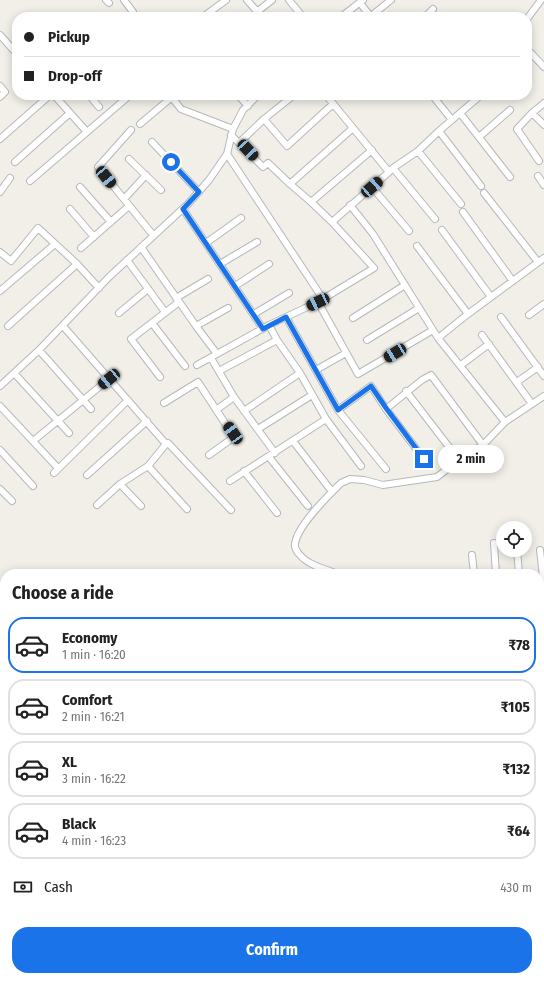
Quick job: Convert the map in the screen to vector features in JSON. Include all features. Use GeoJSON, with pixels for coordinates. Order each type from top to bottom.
{"type":"FeatureCollection","features":[{"type":"Feature","properties":{"kind":"street"},"geometry":{"type":"LineString","coordinates":[[124,0],[133,12]]}},
{"type":"Feature","properties":{"kind":"street"},"geometry":{"type":"LineString","coordinates":[[210,12],[226,0]]}},
{"type":"Feature","properties":{"kind":"street"},"geometry":{"type":"LineString","coordinates":[[247,0],[258,11],[272,0]]}},
{"type":"Feature","properties":{"kind":"street"},"geometry":{"type":"LineString","coordinates":[[289,0],[299,12]]}},
{"type":"Feature","properties":{"kind":"street"},"geometry":{"type":"LineString","coordinates":[[376,12],[391,0]]}},
{"type":"Feature","properties":{"kind":"street"},"geometry":{"type":"LineString","coordinates":[[532,12],[541,0]]}},
{"type":"Feature","properties":{"kind":"street"},"geometry":{"type":"LineString","coordinates":[[348,12],[362,2],[368,12]]}},
{"type":"Feature","properties":{"kind":"street"},"geometry":{"type":"LineString","coordinates":[[430,12],[433,9]]}},
{"type":"Feature","properties":{"kind":"street"},"geometry":{"type":"LineString","coordinates":[[0,34],[12,46]]}},
{"type":"Feature","properties":{"kind":"street"},"geometry":{"type":"LineString","coordinates":[[532,54],[544,67]]}},
{"type":"Feature","properties":{"kind":"street"},"geometry":{"type":"LineString","coordinates":[[0,86],[5,92],[0,97]]}},
{"type":"Feature","properties":{"kind":"street"},"geometry":{"type":"LineString","coordinates":[[0,138],[44,100]]}},
{"type":"Feature","properties":{"kind":"street"},"geometry":{"type":"LineString","coordinates":[[58,100],[87,132]]}},
{"type":"Feature","properties":{"kind":"street"},"geometry":{"type":"LineString","coordinates":[[93,100],[99,107]]}},
{"type":"Feature","properties":{"kind":"street"},"geometry":{"type":"LineString","coordinates":[[30,181],[124,100]]}},
{"type":"Feature","properties":{"kind":"street"},"geometry":{"type":"LineString","coordinates":[[140,124],[167,100]]}},
{"type":"Feature","properties":{"kind":"street"},"geometry":{"type":"LineString","coordinates":[[174,100],[181,109],[232,132],[263,167],[268,163],[332,222],[374,268],[320,300],[269,325],[197,365]]}},
{"type":"Feature","properties":{"kind":"street"},"geometry":{"type":"LineString","coordinates":[[243,100],[248,106]]}},
{"type":"Feature","properties":{"kind":"street"},"geometry":{"type":"LineString","coordinates":[[0,386],[39,350],[141,246],[183,209],[199,192],[227,154],[232,132],[244,110],[253,100]]}},
{"type":"Feature","properties":{"kind":"street"},"geometry":{"type":"LineString","coordinates":[[240,142],[288,100]]}},
{"type":"Feature","properties":{"kind":"street"},"geometry":{"type":"LineString","coordinates":[[330,100],[372,150],[435,219]]}},
{"type":"Feature","properties":{"kind":"street"},"geometry":{"type":"LineString","coordinates":[[438,100],[452,120]]}},
{"type":"Feature","properties":{"kind":"street"},"geometry":{"type":"LineString","coordinates":[[332,222],[391,170],[418,151],[475,100]]}},
{"type":"Feature","properties":{"kind":"street"},"geometry":{"type":"LineString","coordinates":[[539,161],[517,129],[544,103]]}},
{"type":"Feature","properties":{"kind":"street"},"geometry":{"type":"LineString","coordinates":[[264,120],[287,146],[333,104]]}},
{"type":"Feature","properties":{"kind":"street"},"geometry":{"type":"LineString","coordinates":[[479,137],[510,110]]}},
{"type":"Feature","properties":{"kind":"street"},"geometry":{"type":"LineString","coordinates":[[15,162],[70,113]]}},
{"type":"Feature","properties":{"kind":"street"},"geometry":{"type":"LineString","coordinates":[[460,113],[510,177]]}},
{"type":"Feature","properties":{"kind":"street"},"geometry":{"type":"LineString","coordinates":[[532,113],[544,125]]}},
{"type":"Feature","properties":{"kind":"street"},"geometry":{"type":"LineString","coordinates":[[290,184],[353,128]]}},
{"type":"Feature","properties":{"kind":"street"},"geometry":{"type":"LineString","coordinates":[[131,130],[98,166],[153,235]]}},
{"type":"Feature","properties":{"kind":"street"},"geometry":{"type":"LineString","coordinates":[[439,131],[481,186]]}},
{"type":"Feature","properties":{"kind":"street"},"geometry":{"type":"LineString","coordinates":[[152,142],[199,192]]}},
{"type":"Feature","properties":{"kind":"street"},"geometry":{"type":"LineString","coordinates":[[311,202],[372,150]]}},
{"type":"Feature","properties":{"kind":"street"},"geometry":{"type":"LineString","coordinates":[[418,151],[461,204]]}},
{"type":"Feature","properties":{"kind":"street"},"geometry":{"type":"LineString","coordinates":[[227,154],[320,300],[358,374],[433,330]]}},
{"type":"Feature","properties":{"kind":"street"},"geometry":{"type":"LineString","coordinates":[[129,159],[160,190]]}},
{"type":"Feature","properties":{"kind":"street"},"geometry":{"type":"LineString","coordinates":[[124,199],[146,175]]}},
{"type":"Feature","properties":{"kind":"street"},"geometry":{"type":"LineString","coordinates":[[538,176],[544,185]]}},
{"type":"Feature","properties":{"kind":"street"},"geometry":{"type":"LineString","coordinates":[[0,192],[10,178]]}},
{"type":"Feature","properties":{"kind":"street"},"geometry":{"type":"LineString","coordinates":[[80,187],[111,222]]}},
{"type":"Feature","properties":{"kind":"street"},"geometry":{"type":"LineString","coordinates":[[372,187],[408,231]]}},
{"type":"Feature","properties":{"kind":"street"},"geometry":{"type":"LineString","coordinates":[[484,193],[538,262]]}},
{"type":"Feature","properties":{"kind":"street"},"geometry":{"type":"LineString","coordinates":[[350,205],[373,234],[438,338],[505,422]]}},
{"type":"Feature","properties":{"kind":"street"},"geometry":{"type":"LineString","coordinates":[[81,248],[129,206]]}},
{"type":"Feature","properties":{"kind":"street"},"geometry":{"type":"LineString","coordinates":[[70,209],[94,237]]}},
{"type":"Feature","properties":{"kind":"street"},"geometry":{"type":"LineString","coordinates":[[183,209],[263,329]]}},
{"type":"Feature","properties":{"kind":"street"},"geometry":{"type":"LineString","coordinates":[[463,212],[512,280]]}},
{"type":"Feature","properties":{"kind":"street"},"geometry":{"type":"LineString","coordinates":[[206,243],[241,218]]}},
{"type":"Feature","properties":{"kind":"street"},"geometry":{"type":"LineString","coordinates":[[0,252],[11,261],[38,228],[77,264],[99,288]]}},
{"type":"Feature","properties":{"kind":"street"},"geometry":{"type":"LineString","coordinates":[[442,230],[491,297]]}},
{"type":"Feature","properties":{"kind":"street"},"geometry":{"type":"LineString","coordinates":[[220,264],[257,242]]}},
{"type":"Feature","properties":{"kind":"street"},"geometry":{"type":"LineString","coordinates":[[0,291],[55,244]]}},
{"type":"Feature","properties":{"kind":"street"},"geometry":{"type":"LineString","coordinates":[[141,246],[196,326],[214,356],[219,371],[234,397],[275,453]]}},
{"type":"Feature","properties":{"kind":"street"},"geometry":{"type":"LineString","coordinates":[[417,246],[468,314]]}},
{"type":"Feature","properties":{"kind":"street"},"geometry":{"type":"LineString","coordinates":[[438,338],[512,280],[544,258]]}},
{"type":"Feature","properties":{"kind":"street"},"geometry":{"type":"LineString","coordinates":[[127,260],[165,312]]}},
{"type":"Feature","properties":{"kind":"street"},"geometry":{"type":"LineString","coordinates":[[8,326],[77,264]]}},
{"type":"Feature","properties":{"kind":"street"},"geometry":{"type":"LineString","coordinates":[[235,286],[269,264]]}},
{"type":"Feature","properties":{"kind":"street"},"geometry":{"type":"LineString","coordinates":[[160,377],[131,339],[165,312],[177,300],[208,279]]}},
{"type":"Feature","properties":{"kind":"street"},"geometry":{"type":"LineString","coordinates":[[353,318],[405,285]]}},
{"type":"Feature","properties":{"kind":"street"},"geometry":{"type":"LineString","coordinates":[[119,313],[148,289]]}},
{"type":"Feature","properties":{"kind":"street"},"geometry":{"type":"LineString","coordinates":[[254,314],[289,293]]}},
{"type":"Feature","properties":{"kind":"street"},"geometry":{"type":"LineString","coordinates":[[529,315],[544,304]]}},
{"type":"Feature","properties":{"kind":"street"},"geometry":{"type":"LineString","coordinates":[[196,326],[228,308]]}},
{"type":"Feature","properties":{"kind":"street"},"geometry":{"type":"LineString","coordinates":[[367,340],[418,308]]}},
{"type":"Feature","properties":{"kind":"street"},"geometry":{"type":"LineString","coordinates":[[286,317],[338,410],[386,469]]}},
{"type":"Feature","properties":{"kind":"street"},"geometry":{"type":"LineString","coordinates":[[501,317],[544,376]]}},
{"type":"Feature","properties":{"kind":"street"},"geometry":{"type":"LineString","coordinates":[[152,323],[185,366]]}},
{"type":"Feature","properties":{"kind":"street"},"geometry":{"type":"LineString","coordinates":[[269,325],[277,340],[300,373],[326,419],[361,466]]}},
{"type":"Feature","properties":{"kind":"street"},"geometry":{"type":"LineString","coordinates":[[63,326],[166,444],[168,443],[231,510]]}},
{"type":"Feature","properties":{"kind":"street"},"geometry":{"type":"LineString","coordinates":[[482,335],[532,404]]}},
{"type":"Feature","properties":{"kind":"street"},"geometry":{"type":"LineString","coordinates":[[219,371],[277,340]]}},
{"type":"Feature","properties":{"kind":"street"},"geometry":{"type":"LineString","coordinates":[[460,365],[489,344]]}},
{"type":"Feature","properties":{"kind":"street"},"geometry":{"type":"LineString","coordinates":[[39,350],[91,409]]}},
{"type":"Feature","properties":{"kind":"street"},"geometry":{"type":"LineString","coordinates":[[316,370],[346,353]]}},
{"type":"Feature","properties":{"kind":"street"},"geometry":{"type":"LineString","coordinates":[[517,382],[538,367]]}},
{"type":"Feature","properties":{"kind":"street"},"geometry":{"type":"LineString","coordinates":[[14,373],[69,433]]}},
{"type":"Feature","properties":{"kind":"street"},"geometry":{"type":"LineString","coordinates":[[244,411],[300,373]]}},
{"type":"Feature","properties":{"kind":"street"},"geometry":{"type":"LineString","coordinates":[[386,408],[406,391],[427,376],[431,375],[483,445]]}},
{"type":"Feature","properties":{"kind":"street"},"geometry":{"type":"LineString","coordinates":[[33,441],[109,379]]}},
{"type":"Feature","properties":{"kind":"street"},"geometry":{"type":"LineString","coordinates":[[164,403],[198,382],[234,437],[209,455]]}},
{"type":"Feature","properties":{"kind":"street"},"geometry":{"type":"LineString","coordinates":[[338,410],[371,386],[424,459]]}},
{"type":"Feature","properties":{"kind":"street"},"geometry":{"type":"LineString","coordinates":[[406,391],[459,460]]}},
{"type":"Feature","properties":{"kind":"street"},"geometry":{"type":"LineString","coordinates":[[258,429],[312,395]]}},
{"type":"Feature","properties":{"kind":"street"},"geometry":{"type":"LineString","coordinates":[[326,569],[307,561],[300,555],[295,544],[302,526],[341,483],[350,479],[364,480],[384,485],[437,477],[459,460],[483,445],[505,422],[544,396]]}},
{"type":"Feature","properties":{"kind":"street"},"geometry":{"type":"LineString","coordinates":[[216,410],[234,397]]}},
{"type":"Feature","properties":{"kind":"street"},"geometry":{"type":"LineString","coordinates":[[0,406],[33,441],[56,471],[128,400]]}},
{"type":"Feature","properties":{"kind":"street"},"geometry":{"type":"LineString","coordinates":[[230,481],[326,419]]}},
{"type":"Feature","properties":{"kind":"street"},"geometry":{"type":"LineString","coordinates":[[87,475],[147,421]]}},
{"type":"Feature","properties":{"kind":"street"},"geometry":{"type":"LineString","coordinates":[[293,441],[330,489]]}},
{"type":"Feature","properties":{"kind":"street"},"geometry":{"type":"LineString","coordinates":[[97,505],[120,484],[148,466],[166,444]]}},
{"type":"Feature","properties":{"kind":"street"},"geometry":{"type":"LineString","coordinates":[[0,450],[33,486]]}},
{"type":"Feature","properties":{"kind":"street"},"geometry":{"type":"LineString","coordinates":[[269,457],[308,506]]}},
{"type":"Feature","properties":{"kind":"street"},"geometry":{"type":"LineString","coordinates":[[148,466],[187,509]]}},
{"type":"Feature","properties":{"kind":"street"},"geometry":{"type":"LineString","coordinates":[[244,471],[277,513]]}},
{"type":"Feature","properties":{"kind":"street"},"geometry":{"type":"LineString","coordinates":[[120,484],[141,506]]}},
{"type":"Feature","properties":{"kind":"street"},"geometry":{"type":"LineString","coordinates":[[0,489],[12,502]]}},
{"type":"Feature","properties":{"kind":"street"},"geometry":{"type":"LineString","coordinates":[[494,543],[496,569]]}},
{"type":"Feature","properties":{"kind":"street"},"geometry":{"type":"LineString","coordinates":[[540,550],[542,569]]}},
{"type":"Feature","properties":{"kind":"street"},"geometry":{"type":"LineString","coordinates":[[472,555],[473,569]]}},
{"type":"Feature","properties":{"kind":"street"},"geometry":{"type":"LineString","coordinates":[[518,557],[519,569]]}},
{"type":"Feature","properties":{"kind":"route"},"geometry":{"type":"LineString","coordinates":[[171,162],[199,192],[183,209],[263,329],[286,317],[338,410],[371,386],[424,459]]}}]}
